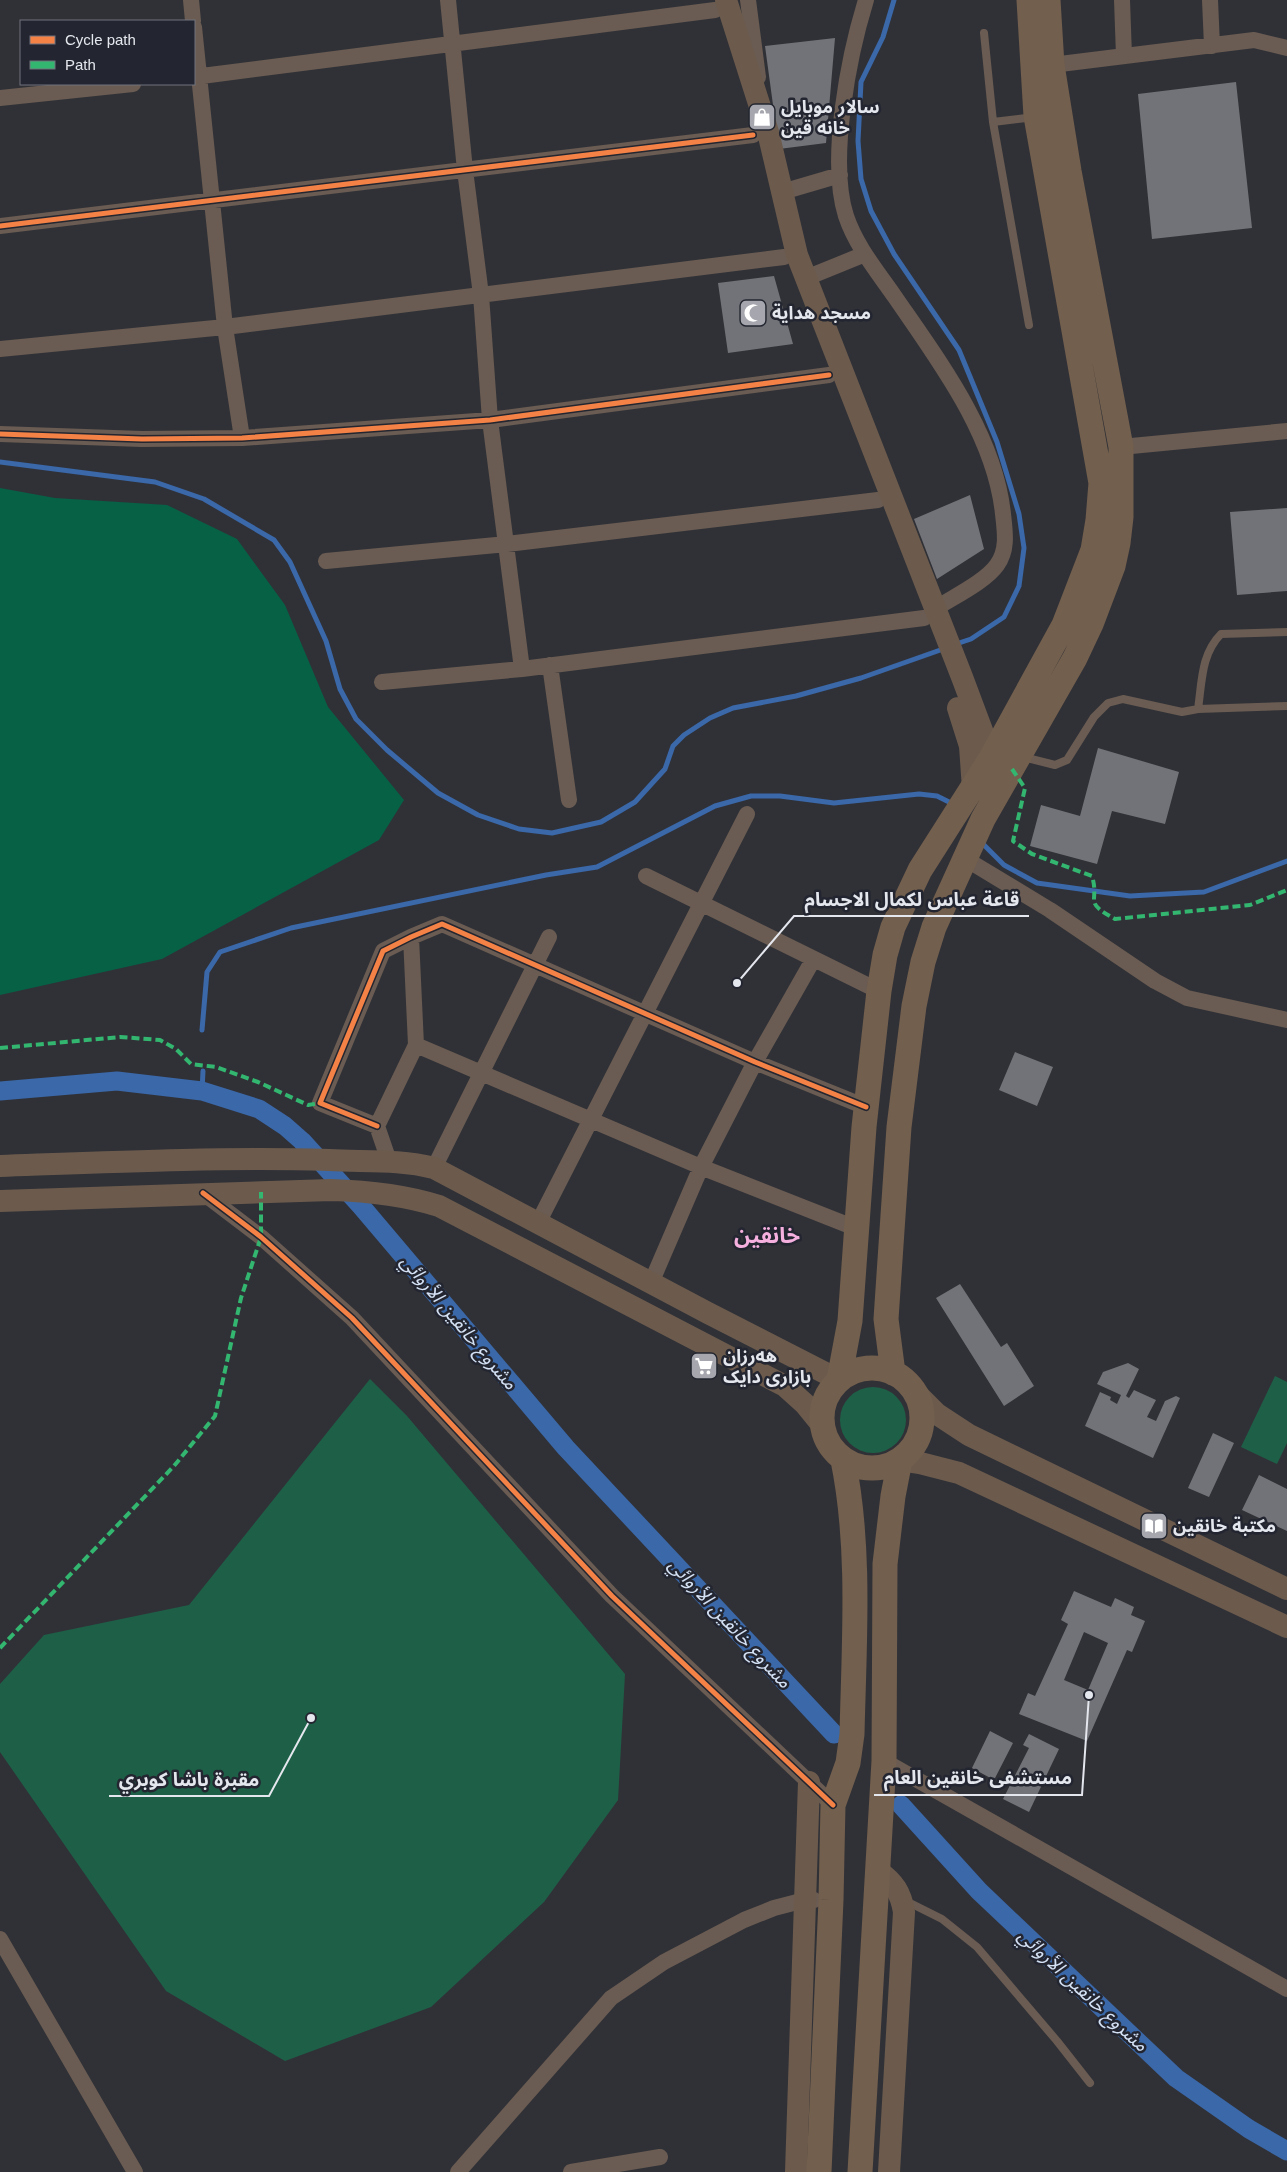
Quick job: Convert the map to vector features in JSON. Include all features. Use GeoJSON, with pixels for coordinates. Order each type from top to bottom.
{"type":"FeatureCollection","features":[{"type":"Feature","properties":{"kind":"main road"},"geometry":{"type":"LineString","coordinates":[[839,1380],[850,1320],[865,1117],[879,992],[885,955],[893,926],[920,870],[990,760],[1044,663],[1079,591],[1093,550],[1100,483],[1036,116],[1029,0]]}},
{"type":"Feature","properties":{"kind":"main road"},"geometry":{"type":"LineString","coordinates":[[893,1373],[886,1320],[899,1127],[914,1006],[923,962],[934,927],[982,819],[1075,658],[1091,624],[1113,566],[1121,517],[1121,448],[1069,171],[1052,65],[1048,0]]}},
{"type":"Feature","properties":{"kind":"main road"},"geometry":{"type":"LineString","coordinates":[[717,3],[758,127],[782,192],[797,255],[955,680],[983,733],[998,792]]}},
{"type":"Feature","properties":{"kind":"main road"},"geometry":{"type":"LineString","coordinates":[[758,127],[784,257],[878,500],[931,618]]}},
{"type":"Feature","properties":{"kind":"main road"},"geometry":{"type":"LineString","coordinates":[[955,680],[970,746],[970,793]]}},
{"type":"Feature","properties":{"kind":"main road"},"geometry":{"type":"LineString","coordinates":[[885,955],[923,962]]}},
{"type":"Feature","properties":{"kind":"main road"},"geometry":{"type":"LineString","coordinates":[[865,1117],[899,1127]]}},
{"type":"Feature","properties":{"kind":"main road"},"geometry":{"type":"LineString","coordinates":[[0,1166],[205,1159],[389,1161],[410,1162],[434,1168],[839,1380]]}},
{"type":"Feature","properties":{"kind":"main road"},"geometry":{"type":"LineString","coordinates":[[424,1201],[434,1168]]}},
{"type":"Feature","properties":{"kind":"main road"},"geometry":{"type":"LineString","coordinates":[[0,1201],[331,1190],[356,1191],[424,1201],[445,1209],[785,1386],[822,1425]]}},
{"type":"Feature","properties":{"kind":"main road"},"geometry":{"type":"LineString","coordinates":[[912,1389],[919,1403],[922,1419],[919,1435],[912,1449],[900,1460],[872,1469],[857,1467],[843,1460],[833,1451],[825,1439],[822,1425],[822,1408],[828,1393],[839,1380],[852,1372],[865,1368],[880,1369],[893,1373],[904,1380],[937,1414],[969,1435],[1287,1589]]}},
{"type":"Feature","properties":{"kind":"main road"},"geometry":{"type":"LineString","coordinates":[[819,2172],[831,1900],[833,1805],[848,1763],[852,1734],[854,1539],[843,1460]]}},
{"type":"Feature","properties":{"kind":"main road"},"geometry":{"type":"LineString","coordinates":[[900,1460],[920,1462],[959,1473],[1287,1627]]}},
{"type":"Feature","properties":{"kind":"main road"},"geometry":{"type":"LineString","coordinates":[[860,2172],[884,1761],[885,1564],[892,1496],[900,1460]]}},
{"type":"Feature","properties":{"kind":"main road"},"geometry":{"type":"LineString","coordinates":[[796,2172],[809,1782]]}},
{"type":"Feature","properties":{"kind":"main road"},"geometry":{"type":"LineString","coordinates":[[878,1871],[888,1878],[896,1888],[902,1899],[904,1912],[889,2172]]}},
{"type":"Feature","properties":{"kind":"street"},"geometry":{"type":"LineString","coordinates":[[191,0],[193,20]]}},
{"type":"Feature","properties":{"kind":"street"},"geometry":{"type":"LineString","coordinates":[[448,0],[465,170],[481,295],[490,420],[508,544],[522,669]]}},
{"type":"Feature","properties":{"kind":"street"},"geometry":{"type":"LineString","coordinates":[[0,226],[212,202],[465,170],[758,127],[748,0]]}},
{"type":"Feature","properties":{"kind":"street"},"geometry":{"type":"LineString","coordinates":[[382,682],[522,669],[931,618],[990,572],[1003,555],[1005,538],[1000,490],[982,436],[921,335],[854,237],[846,214],[840,175],[840,147],[850,62],[856,31],[866,0]]}},
{"type":"Feature","properties":{"kind":"street"},"geometry":{"type":"LineString","coordinates":[[1122,0],[1124,56]]}},
{"type":"Feature","properties":{"kind":"street"},"geometry":{"type":"LineString","coordinates":[[1210,0],[1212,46]]}},
{"type":"Feature","properties":{"kind":"street"},"geometry":{"type":"LineString","coordinates":[[196,77],[452,44],[717,3]]}},
{"type":"Feature","properties":{"kind":"street"},"geometry":{"type":"LineString","coordinates":[[1052,65],[1254,40],[1287,48]]}},
{"type":"Feature","properties":{"kind":"street"},"geometry":{"type":"LineString","coordinates":[[195,52],[196,77],[225,327],[242,438]]}},
{"type":"Feature","properties":{"kind":"street"},"geometry":{"type":"LineString","coordinates":[[0,98],[123,85]]}},
{"type":"Feature","properties":{"kind":"street"},"geometry":{"type":"LineString","coordinates":[[782,192],[840,175]]}},
{"type":"Feature","properties":{"kind":"street"},"geometry":{"type":"LineString","coordinates":[[806,278],[865,254]]}},
{"type":"Feature","properties":{"kind":"street"},"geometry":{"type":"LineString","coordinates":[[0,349],[225,327],[784,257]]}},
{"type":"Feature","properties":{"kind":"street"},"geometry":{"type":"LineString","coordinates":[[0,434],[142,439],[242,438],[490,420],[829,374]]}},
{"type":"Feature","properties":{"kind":"street"},"geometry":{"type":"LineString","coordinates":[[1121,448],[1287,431]]}},
{"type":"Feature","properties":{"kind":"street"},"geometry":{"type":"LineString","coordinates":[[326,561],[508,544],[878,500]]}},
{"type":"Feature","properties":{"kind":"street"},"geometry":{"type":"LineString","coordinates":[[550,665],[569,800]]}},
{"type":"Feature","properties":{"kind":"street"},"geometry":{"type":"LineString","coordinates":[[538,1223],[747,814]]}},
{"type":"Feature","properties":{"kind":"street"},"geometry":{"type":"LineString","coordinates":[[967,851],[1154,981],[1187,998],[1287,1020]]}},
{"type":"Feature","properties":{"kind":"street"},"geometry":{"type":"LineString","coordinates":[[646,876],[700,905],[879,992]]}},
{"type":"Feature","properties":{"kind":"street"},"geometry":{"type":"LineString","coordinates":[[377,1126],[320,1103],[383,951],[411,936],[442,924],[755,1062],[865,1117]]}},
{"type":"Feature","properties":{"kind":"street"},"geometry":{"type":"LineString","coordinates":[[389,1161],[377,1126],[416,1045],[411,936]]}},
{"type":"Feature","properties":{"kind":"street"},"geometry":{"type":"LineString","coordinates":[[434,1168],[482,1074],[534,963],[549,937]]}},
{"type":"Feature","properties":{"kind":"street"},"geometry":{"type":"LineString","coordinates":[[651,1283],[701,1166],[755,1062],[813,960]]}},
{"type":"Feature","properties":{"kind":"street"},"geometry":{"type":"LineString","coordinates":[[416,1045],[590,1120],[858,1229]]}},
{"type":"Feature","properties":{"kind":"street"},"geometry":{"type":"LineString","coordinates":[[203,1193],[261,1237],[352,1318],[612,1596],[833,1805]]}},
{"type":"Feature","properties":{"kind":"street"},"geometry":{"type":"LineString","coordinates":[[884,1761],[1287,1989]]}},
{"type":"Feature","properties":{"kind":"street"},"geometry":{"type":"LineString","coordinates":[[458,2172],[611,1998],[637,1978],[706,1939],[774,1908],[805,1900],[831,1900]]}},
{"type":"Feature","properties":{"kind":"street"},"geometry":{"type":"LineString","coordinates":[[0,1939],[135,2172]]}},
{"type":"Feature","properties":{"kind":"street"},"geometry":{"type":"LineString","coordinates":[[571,2172],[660,2157]]}},
{"type":"Feature","properties":{"kind":"lane"},"geometry":{"type":"LineString","coordinates":[[984,33],[993,122],[1029,325]]}},
{"type":"Feature","properties":{"kind":"lane"},"geometry":{"type":"LineString","coordinates":[[993,122],[1036,116]]}},
{"type":"Feature","properties":{"kind":"lane"},"geometry":{"type":"LineString","coordinates":[[1198,708],[1206,656],[1211,643],[1221,634],[1287,632]]}},
{"type":"Feature","properties":{"kind":"lane"},"geometry":{"type":"LineString","coordinates":[[1019,756],[1055,765],[1067,760],[1094,717],[1108,702],[1123,699],[1182,712],[1198,708],[1287,706]]}},
{"type":"Feature","properties":{"kind":"lane"},"geometry":{"type":"LineString","coordinates":[[902,1899],[942,1919],[978,1947],[1058,2041],[1090,2084]]}},
{"type":"Feature","properties":{"kind":"green space"},"geometry":{"type":"Polygon","coordinates":[[[0,488],[55,498],[167,505],[237,539],[285,605],[328,707],[404,800],[379,840],[162,959],[0,995],[0,488]]]}},
{"type":"Feature","properties":{"kind":"green space"},"geometry":{"type":"Polygon","coordinates":[[[1275,1376],[1287,1382],[1287,1443],[1277,1464],[1241,1447],[1275,1376]]]}},
{"type":"Feature","properties":{"kind":"green space"},"geometry":{"type":"Polygon","coordinates":[[[370,1379],[407,1416],[625,1674],[618,1800],[544,1902],[431,2007],[285,2061],[166,1991],[0,1752],[0,1684],[44,1635],[189,1605],[370,1379]]]}},
{"type":"Feature","properties":{"kind":"green space"},"geometry":{"type":"Polygon","coordinates":[[[879,1387],[897,1396],[904,1407],[906,1420],[904,1433],[897,1444],[886,1451],[867,1453],[849,1444],[842,1433],[840,1414],[849,1396],[860,1389],[879,1387]]]}},
{"type":"Feature","properties":{"kind":"building"},"geometry":{"type":"Polygon","coordinates":[[[835,38],[826,143],[779,149],[765,46],[835,38]]]}},
{"type":"Feature","properties":{"kind":"building"},"geometry":{"type":"Polygon","coordinates":[[[1236,82],[1252,228],[1152,239],[1138,94],[1236,82]]]}},
{"type":"Feature","properties":{"kind":"building","name":"مسجد هداية"},"geometry":{"type":"Polygon","coordinates":[[[774,276],[793,344],[728,353],[718,283],[774,276]]]}},
{"type":"Feature","properties":{"kind":"building"},"geometry":{"type":"Polygon","coordinates":[[[970,495],[984,549],[937,579],[914,519],[970,495]]]}},
{"type":"Feature","properties":{"kind":"building"},"geometry":{"type":"Polygon","coordinates":[[[1287,508],[1287,591],[1237,595],[1230,512],[1287,508]]]}},
{"type":"Feature","properties":{"kind":"building"},"geometry":{"type":"Polygon","coordinates":[[[1098,748],[1179,772],[1165,824],[1112,811],[1097,864],[1030,846],[1041,805],[1080,816],[1098,748]]]}},
{"type":"Feature","properties":{"kind":"building"},"geometry":{"type":"Polygon","coordinates":[[[1015,1052],[1053,1067],[1037,1106],[999,1090],[1015,1052]]]}},
{"type":"Feature","properties":{"kind":"building"},"geometry":{"type":"Polygon","coordinates":[[[960,1284],[1001,1347],[1007,1343],[1034,1386],[1004,1406],[936,1298],[960,1284]]]}},
{"type":"Feature","properties":{"kind":"building"},"geometry":{"type":"Polygon","coordinates":[[[1128,1363],[1139,1369],[1126,1396],[1129,1398],[1134,1390],[1156,1400],[1147,1417],[1156,1421],[1165,1401],[1176,1396],[1180,1398],[1153,1458],[1085,1426],[1100,1392],[1111,1397],[1110,1400],[1117,1404],[1121,1395],[1097,1384],[1103,1372],[1128,1363]]]}},
{"type":"Feature","properties":{"kind":"building"},"geometry":{"type":"Polygon","coordinates":[[[1213,1433],[1234,1443],[1209,1497],[1188,1488],[1213,1433]]]}},
{"type":"Feature","properties":{"kind":"building"},"geometry":{"type":"Polygon","coordinates":[[[1259,1475],[1287,1489],[1287,1531],[1242,1510],[1259,1475]]]}},
{"type":"Feature","properties":{"kind":"building"},"geometry":{"type":"Polygon","coordinates":[[[1074,1591],[1111,1607],[1115,1598],[1134,1607],[1131,1615],[1145,1621],[1132,1652],[1127,1650],[1087,1741],[1019,1714],[1028,1693],[1035,1696],[1068,1624],[1061,1620],[1074,1591]],[[1084,1632],[1064,1680],[1088,1690],[1108,1643],[1084,1632]]]}},
{"type":"Feature","properties":{"kind":"building"},"geometry":{"type":"Polygon","coordinates":[[[990,1731],[1013,1743],[994,1780],[972,1768],[990,1731]]]}},
{"type":"Feature","properties":{"kind":"building"},"geometry":{"type":"Polygon","coordinates":[[[1029,1734],[1059,1749],[1029,1812],[1003,1799],[1029,1748],[1023,1745],[1029,1734]]]}},
{"type":"Feature","properties":{"kind":"waterway"},"geometry":{"type":"LineString","coordinates":[[894,0],[883,37],[861,82],[858,141],[861,179],[871,211],[894,254],[959,350],[997,442],[1019,514],[1024,548],[1019,586],[1004,617],[971,639],[956,644]]}},
{"type":"Feature","properties":{"kind":"waterway"},"geometry":{"type":"LineString","coordinates":[[0,462],[155,482],[204,499],[274,540],[290,562],[326,641],[340,689],[356,719],[387,750],[438,793],[478,815],[519,829],[552,833],[601,822],[635,802],[665,769],[673,746],[684,735],[710,718],[733,708],[796,696],[861,678],[946,648]]}},
{"type":"Feature","properties":{"kind":"waterway"},"geometry":{"type":"LineString","coordinates":[[202,1030],[207,972],[220,952],[291,928],[546,875],[597,867],[715,806],[751,796],[780,796],[834,803],[919,794],[937,796],[952,805]]}},
{"type":"Feature","properties":{"kind":"waterway"},"geometry":{"type":"LineString","coordinates":[[980,841],[1004,865],[1037,883],[1130,896],[1204,892],[1287,861]]}},
{"type":"Feature","properties":{"kind":"waterway"},"geometry":{"type":"LineString","coordinates":[[202,1091],[203,1071]]}},
{"type":"Feature","properties":{"kind":"waterway","name":"مشروع خانقين الأروائي"},"geometry":{"type":"LineString","coordinates":[[0,1091],[117,1081],[202,1091],[259,1109],[285,1126],[302,1141],[361,1206],[566,1448],[834,1734]]}},
{"type":"Feature","properties":{"kind":"waterway","name":"مشروع خانقين الأروائي"},"geometry":{"type":"LineString","coordinates":[[901,1805],[979,1891],[1176,2078],[1249,2129],[1287,2151]]}},
{"type":"Feature","properties":{"kind":"marked path"},"geometry":{"type":"LineString","coordinates":[[1012,769],[1025,788],[1013,841],[1032,854],[1092,876],[1095,905],[1115,919],[1250,905],[1287,890]]}},
{"type":"Feature","properties":{"kind":"marked path"},"geometry":{"type":"LineString","coordinates":[[0,1048],[120,1037],[160,1040],[176,1049],[191,1064],[216,1067],[258,1082],[308,1105],[320,1103]]}},
{"type":"Feature","properties":{"kind":"marked path"},"geometry":{"type":"LineString","coordinates":[[0,1648],[174,1466],[215,1416],[241,1298],[261,1237],[261,1192]]}},
{"type":"Feature","properties":{"kind":"cycle path"},"geometry":{"type":"LineString","coordinates":[[0,226],[753,135]]}},
{"type":"Feature","properties":{"kind":"cycle path"},"geometry":{"type":"LineString","coordinates":[[0,434],[142,439],[242,438],[490,420],[829,375]]}},
{"type":"Feature","properties":{"kind":"cycle path"},"geometry":{"type":"LineString","coordinates":[[377,1126],[320,1103],[383,951],[442,924],[755,1062],[866,1107]]}},
{"type":"Feature","properties":{"kind":"cycle path"},"geometry":{"type":"LineString","coordinates":[[203,1193],[261,1237],[352,1318],[612,1596],[833,1805]]}},
{"type":"Feature","properties":{"kind":"place","name":"سالار موبايل خانه قين"},"geometry":{"type":"Point","coordinates":[762,117]}},
{"type":"Feature","properties":{"kind":"place","name":"مسجد هداية"},"geometry":{"type":"Point","coordinates":[753,313]}},
{"type":"Feature","properties":{"kind":"place","name":"قاعة عباس لكمال الاجسام"},"geometry":{"type":"Point","coordinates":[737,983]}},
{"type":"Feature","properties":{"kind":"place","name":"هەرزان بازاری دایک"},"geometry":{"type":"Point","coordinates":[704,1366]}},
{"type":"Feature","properties":{"kind":"place","name":"مكتبة خانقين"},"geometry":{"type":"Point","coordinates":[1154,1526]}},
{"type":"Feature","properties":{"kind":"place","name":"مستشفى خانقين العام"},"geometry":{"type":"Point","coordinates":[1089,1695]}},
{"type":"Feature","properties":{"kind":"place","name":"مقبرة باشا كوبري"},"geometry":{"type":"Point","coordinates":[311,1718]}},
{"type":"Feature","properties":{"kind":"district","name":"خانقين"},"geometry":{"type":"Point","coordinates":[767,1235]}}]}
